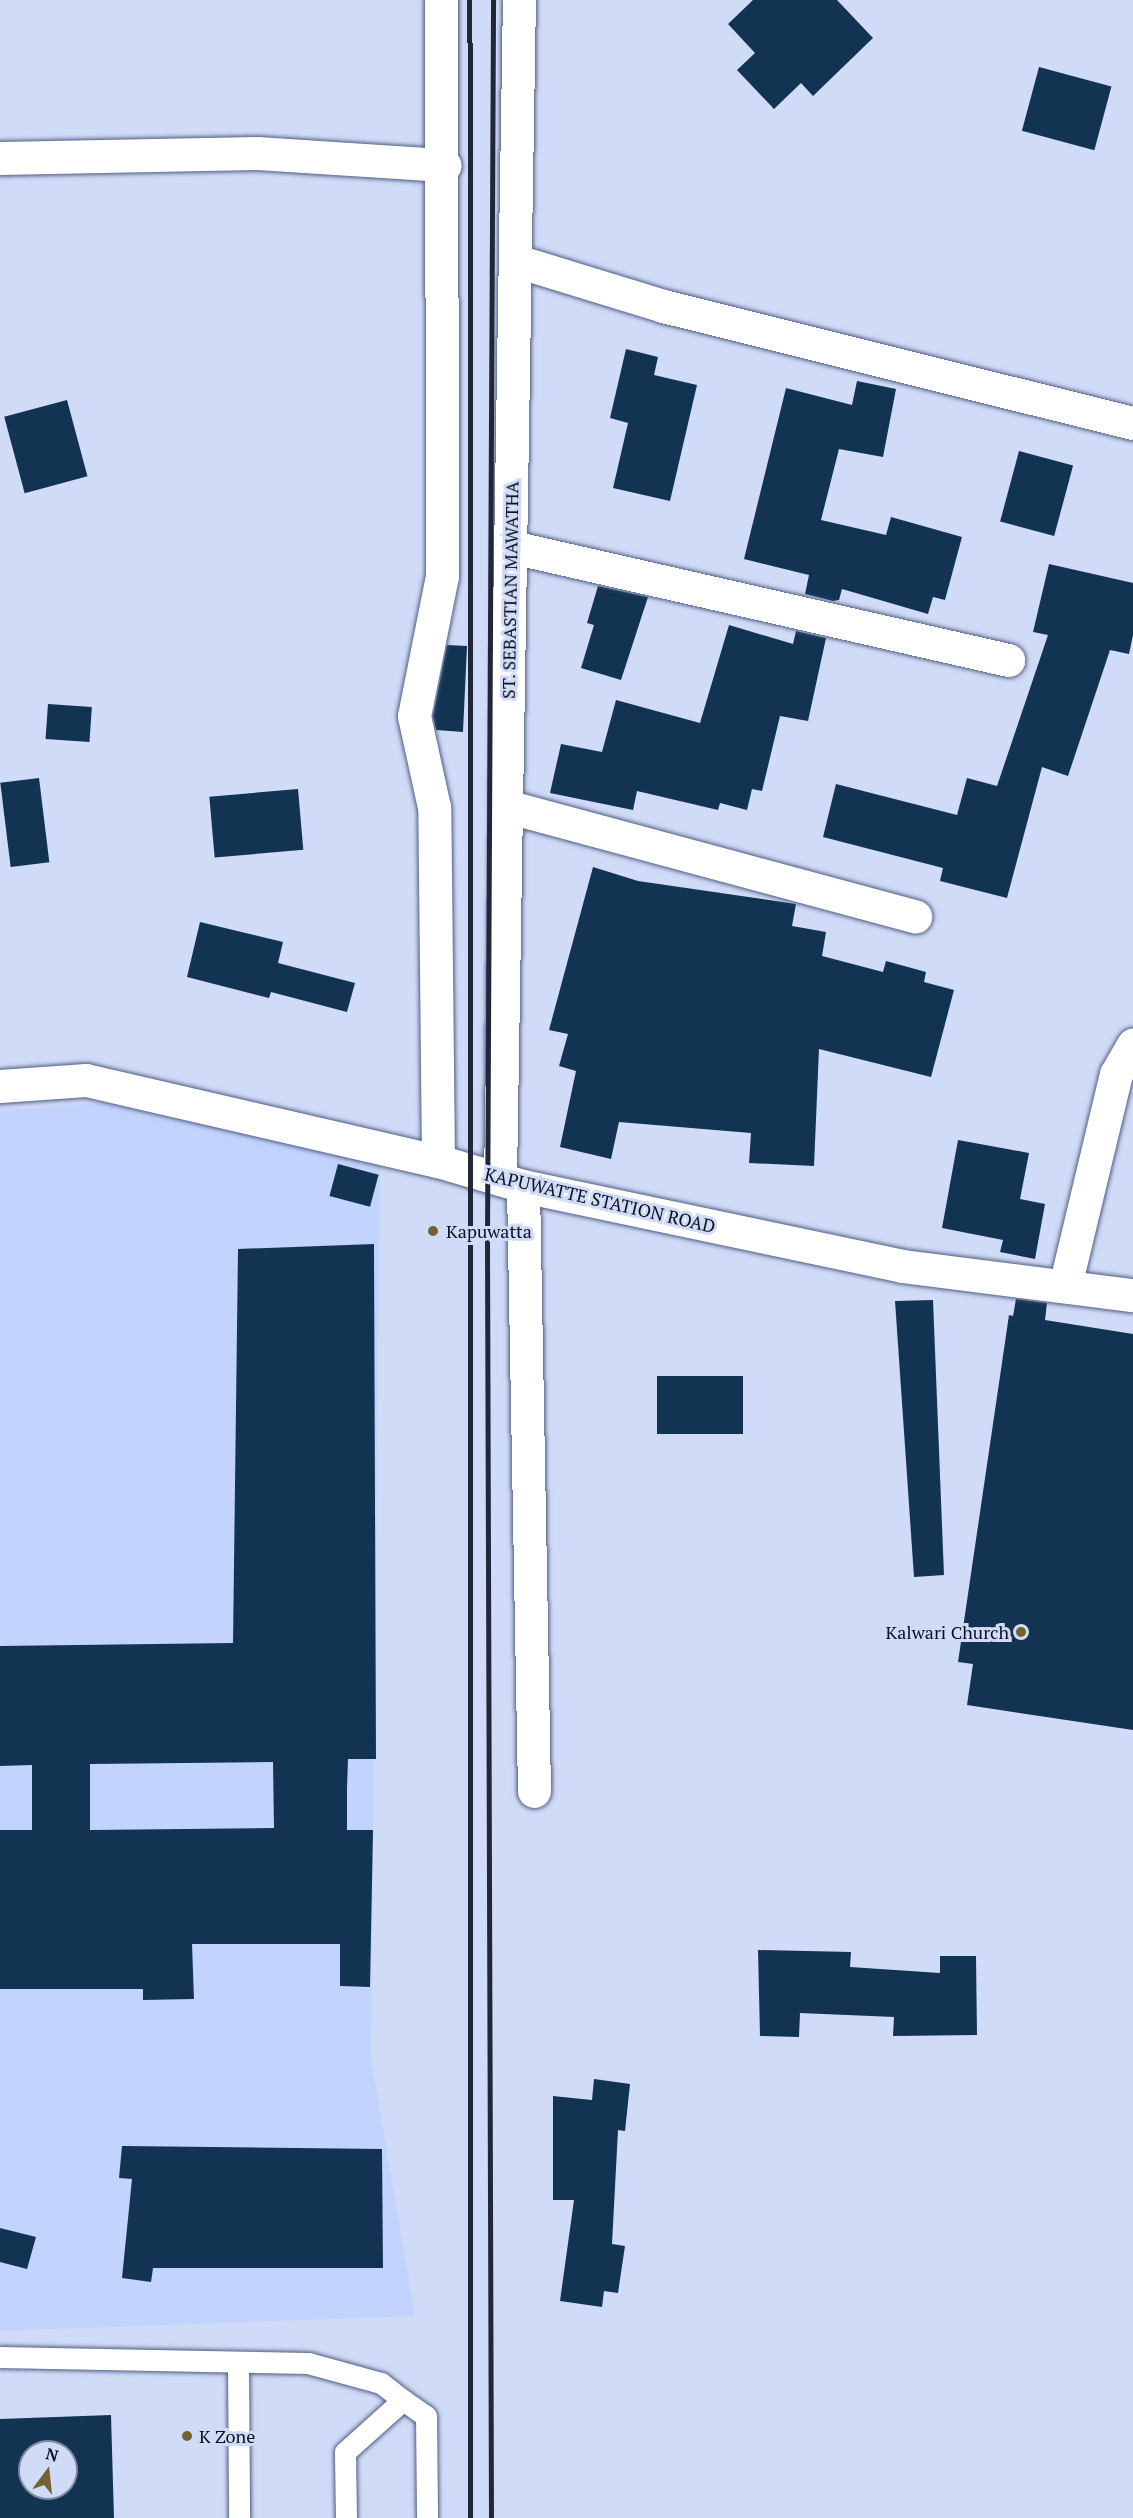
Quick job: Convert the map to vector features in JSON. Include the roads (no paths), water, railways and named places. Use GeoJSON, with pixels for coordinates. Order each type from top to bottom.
{"type":"FeatureCollection","features":[{"type":"Feature","properties":{"kind":"street"},"geometry":{"type":"LineString","coordinates":[[438,1161],[434,807],[414,716],[442,576],[445,165],[441,0]]}},
{"type":"Feature","properties":{"kind":"street","name":"ST. SEBASTIAN MAWATHA"},"geometry":{"type":"LineString","coordinates":[[519,0],[517,261],[506,806],[512,1183],[534,1791]]}},
{"type":"Feature","properties":{"kind":"street"},"geometry":{"type":"LineString","coordinates":[[0,158],[257,153],[445,165]]}},
{"type":"Feature","properties":{"kind":"street"},"geometry":{"type":"LineString","coordinates":[[517,261],[663,306],[1133,423]]}},
{"type":"Feature","properties":{"kind":"street"},"geometry":{"type":"LineString","coordinates":[[512,547],[1008,660]]}},
{"type":"Feature","properties":{"kind":"street"},"geometry":{"type":"LineString","coordinates":[[506,806],[915,916]]}},
{"type":"Feature","properties":{"kind":"street"},"geometry":{"type":"LineString","coordinates":[[1065,1286],[1116,1074],[1133,1044]]}},
{"type":"Feature","properties":{"kind":"street","name":"KAPUWATTE STATION ROAD"},"geometry":{"type":"LineString","coordinates":[[0,1086],[86,1080],[438,1161],[512,1183],[902,1266],[1133,1295]]}},
{"type":"Feature","properties":{"kind":"lane"},"geometry":{"type":"LineString","coordinates":[[0,2357],[308,2363],[381,2383],[426,2416],[427,2518]]}},
{"type":"Feature","properties":{"kind":"lane"},"geometry":{"type":"LineString","coordinates":[[238,2362],[239,2518]]}},
{"type":"Feature","properties":{"kind":"lane"},"geometry":{"type":"LineString","coordinates":[[346,2518],[345,2452],[403,2400]]}},
{"type":"Feature","properties":{"kind":"railway"},"geometry":{"type":"LineString","coordinates":[[470,0],[471,2518]]}},
{"type":"Feature","properties":{"kind":"railway"},"geometry":{"type":"LineString","coordinates":[[491,2518],[487,1242],[493,0]]}},
{"type":"Feature","properties":{"kind":"place","name":"Kapuwatta"},"geometry":{"type":"Point","coordinates":[433,1231]}},
{"type":"Feature","properties":{"kind":"place","name":"Kalwari Church"},"geometry":{"type":"Point","coordinates":[1021,1632]}},
{"type":"Feature","properties":{"kind":"place","name":"K Zone"},"geometry":{"type":"Point","coordinates":[187,2436]}}]}
